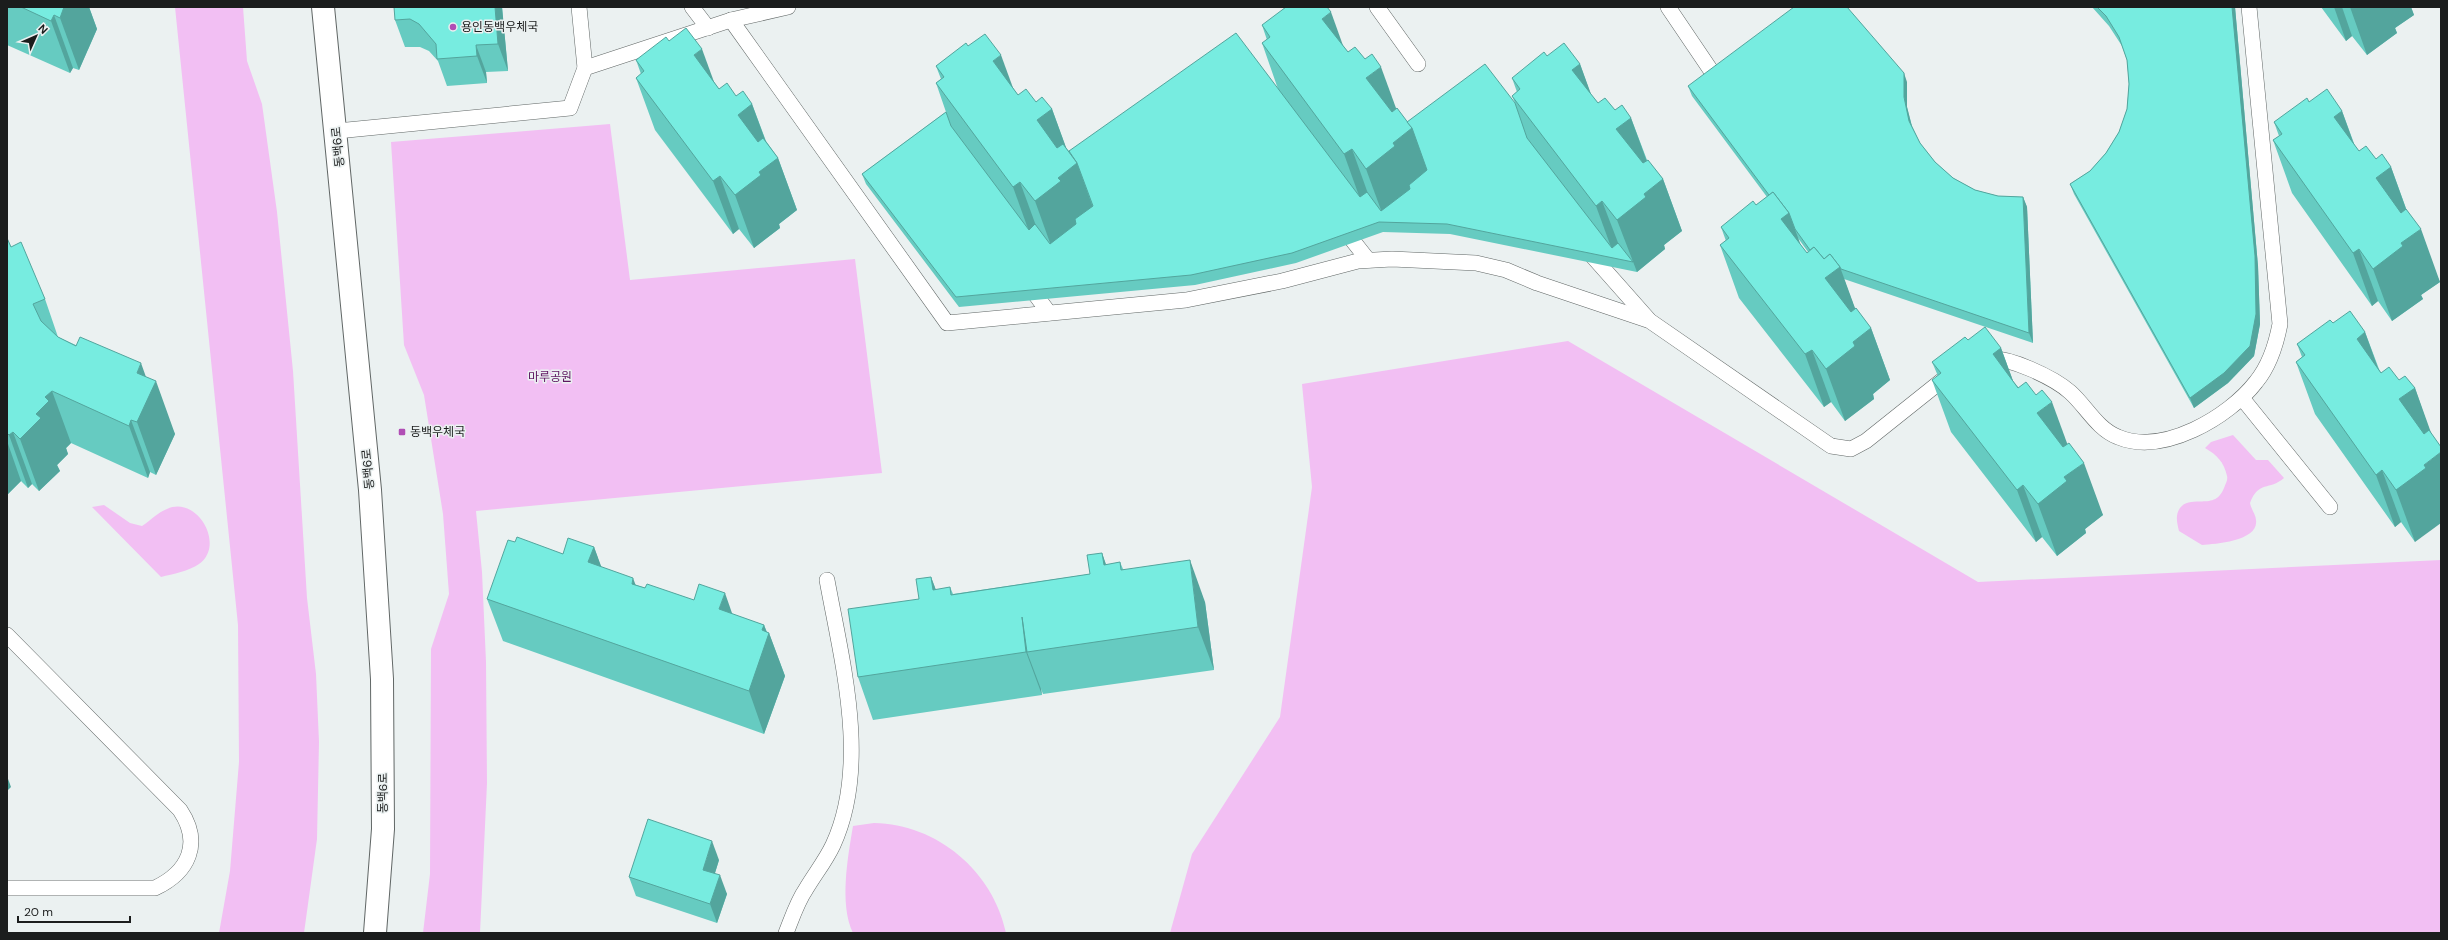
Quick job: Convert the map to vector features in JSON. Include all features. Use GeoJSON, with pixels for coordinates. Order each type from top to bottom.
{"type":"FeatureCollection","features":[{"type":"Feature","properties":{"kind":"street","name":"동백6로"},"geometry":{"type":"LineString","coordinates":[[323,7],[337,131],[370,490],[382,679],[383,829],[375,933]]}},
{"type":"Feature","properties":{"kind":"lane"},"geometry":{"type":"LineString","coordinates":[[337,131],[570,108],[585,68],[579,7]]}},
{"type":"Feature","properties":{"kind":"lane"},"geometry":{"type":"LineString","coordinates":[[692,7],[708,28]]}},
{"type":"Feature","properties":{"kind":"lane"},"geometry":{"type":"LineString","coordinates":[[585,68],[731,20],[788,7]]}},
{"type":"Feature","properties":{"kind":"lane"},"geometry":{"type":"LineString","coordinates":[[1377,7],[1418,64]]}},
{"type":"Feature","properties":{"kind":"lane"},"geometry":{"type":"LineString","coordinates":[[1668,7],[1716,78]]}},
{"type":"Feature","properties":{"kind":"lane"},"geometry":{"type":"LineString","coordinates":[[1576,237],[1650,321],[1831,446],[1851,449],[1866,441],[1952,372],[1966,365],[1990,358],[2010,362],[2040,373],[2069,391],[2101,426],[2117,437],[2135,442],[2158,441],[2178,436],[2200,426],[2242,398],[2257,382],[2276,345],[2280,324],[2249,7]]}},
{"type":"Feature","properties":{"kind":"lane"},"geometry":{"type":"LineString","coordinates":[[731,20],[947,323],[1186,300],[1236,291],[1368,260],[1392,259],[1476,263],[1506,270],[1537,283],[1650,321]]}},
{"type":"Feature","properties":{"kind":"lane"},"geometry":{"type":"LineString","coordinates":[[1334,218],[1368,260]]}},
{"type":"Feature","properties":{"kind":"lane"},"geometry":{"type":"LineString","coordinates":[[1016,269],[1049,313]]}},
{"type":"Feature","properties":{"kind":"lane"},"geometry":{"type":"LineString","coordinates":[[2242,398],[2330,507]]}},
{"type":"Feature","properties":{"kind":"lane"},"geometry":{"type":"LineString","coordinates":[[786,933],[793,912],[833,844],[843,818],[848,790],[851,750],[848,705],[827,580]]}},
{"type":"Feature","properties":{"kind":"lane"},"geometry":{"type":"LineString","coordinates":[[7,634],[180,810],[189,823],[192,840],[189,856],[181,869],[169,882],[155,888],[7,888]]}},
{"type":"Feature","properties":{"kind":"green space"},"geometry":{"type":"Polygon","coordinates":[[[175,7],[243,7],[247,61],[262,104],[277,212],[293,371],[307,598],[316,674],[319,742],[317,839],[304,933],[219,933],[230,871],[239,762],[238,625],[175,7]]]}},
{"type":"Feature","properties":{"kind":"green space","name":"마루공원"},"geometry":{"type":"Polygon","coordinates":[[[610,124],[630,280],[855,259],[882,473],[476,511],[482,572],[486,662],[487,783],[480,933],[423,933],[430,874],[431,649],[449,594],[443,514],[424,395],[404,345],[391,142],[610,124]]]}},
{"type":"Feature","properties":{"kind":"green space"},"geometry":{"type":"Polygon","coordinates":[[[1568,341],[1978,582],[2441,560],[2441,933],[1170,933],[1192,854],[1280,717],[1312,487],[1302,384],[1568,341]]]}},
{"type":"Feature","properties":{"kind":"green space"},"geometry":{"type":"Polygon","coordinates":[[[2233,435],[2256,460],[2268,460],[2284,478],[2279,482],[2261,488],[2253,496],[2250,503],[2256,520],[2255,527],[2251,533],[2235,540],[2217,544],[2202,545],[2179,531],[2177,513],[2185,504],[2190,502],[2209,501],[2220,495],[2227,480],[2226,471],[2219,459],[2205,448],[2211,442],[2233,435]]]}},
{"type":"Feature","properties":{"kind":"green space"},"geometry":{"type":"Polygon","coordinates":[[[104,505],[130,523],[142,526],[164,510],[178,507],[188,509],[197,515],[204,524],[209,535],[210,545],[207,556],[191,569],[161,577],[92,507],[104,505]]]}},
{"type":"Feature","properties":{"kind":"green space"},"geometry":{"type":"Polygon","coordinates":[[[874,823],[897,825],[919,832],[940,842],[959,855],[975,871],[989,890],[999,911],[1006,933],[853,933],[846,908],[846,880],[853,826],[874,823]]]}},
{"type":"Feature","properties":{"kind":"building"},"geometry":{"type":"Polygon","coordinates":[[[21,7],[64,7],[60,18],[54,15],[51,21],[21,7]]]}},
{"type":"Feature","properties":{"kind":"building"},"geometry":{"type":"Polygon","coordinates":[[[394,7],[495,7],[498,44],[476,45],[477,56],[437,59],[436,44],[419,24],[410,19],[395,20],[394,7]]]}},
{"type":"Feature","properties":{"kind":"building"},"geometry":{"type":"Polygon","coordinates":[[[1286,7],[1327,7],[1331,12],[1322,19],[1348,52],[1355,47],[1365,59],[1372,54],[1381,67],[1366,78],[1392,112],[1397,108],[1412,128],[1393,143],[1395,146],[1366,169],[1352,149],[1344,154],[1262,43],[1270,37],[1262,25],[1286,7]]]}},
{"type":"Feature","properties":{"kind":"building"},"geometry":{"type":"Polygon","coordinates":[[[1794,7],[1847,7],[1904,73],[1904,97],[1909,121],[1920,143],[1935,162],[1953,178],[1975,190],[1998,196],[2023,197],[2029,333],[1841,269],[1830,254],[1824,259],[1814,247],[1810,250],[1795,229],[1789,213],[1773,192],[1769,195],[1688,86],[1794,7]]]}},
{"type":"Feature","properties":{"kind":"building"},"geometry":{"type":"Polygon","coordinates":[[[2097,7],[2232,7],[2255,256],[2256,314],[2250,346],[2224,373],[2190,398],[2070,184],[2090,171],[2106,153],[2119,132],[2127,109],[2129,84],[2127,60],[2119,37],[2106,16],[2097,7]]]}},
{"type":"Feature","properties":{"kind":"building"},"geometry":{"type":"Polygon","coordinates":[[[686,28],[702,49],[694,55],[719,89],[727,83],[736,96],[743,91],[752,104],[738,115],[758,142],[763,138],[778,158],[759,172],[761,175],[735,195],[720,176],[713,181],[636,78],[644,71],[636,60],[666,37],[669,41],[686,28]]]}},
{"type":"Feature","properties":{"kind":"building"},"geometry":{"type":"Polygon","coordinates":[[[1236,33],[1360,197],[1367,192],[1381,211],[1410,189],[1409,185],[1427,170],[1412,128],[1407,122],[1485,64],[1515,103],[1527,138],[1612,248],[1618,243],[1633,262],[1447,224],[1379,222],[1292,253],[1191,275],[956,297],[862,174],[946,112],[951,126],[1029,230],[1035,224],[1050,244],[1076,224],[1075,219],[1093,206],[1077,163],[1069,151],[1236,33]]]}},
{"type":"Feature","properties":{"kind":"building"},"geometry":{"type":"Polygon","coordinates":[[[985,34],[1001,55],[993,61],[1018,95],[1026,89],[1036,102],[1042,97],[1052,109],[1037,120],[1057,148],[1063,144],[1077,163],[1058,178],[1061,181],[1035,201],[1020,182],[1013,187],[936,83],[944,77],[936,66],[966,43],[968,46],[985,34]]]}},
{"type":"Feature","properties":{"kind":"building"},"geometry":{"type":"Polygon","coordinates":[[[1564,43],[1580,64],[1572,70],[1598,103],[1605,98],[1615,110],[1622,105],[1631,118],[1616,129],[1643,163],[1648,160],[1663,179],[1644,194],[1646,197],[1617,220],[1602,201],[1596,206],[1512,96],[1520,89],[1512,78],[1544,52],[1547,56],[1564,43]]]}},
{"type":"Feature","properties":{"kind":"building"},"geometry":{"type":"Polygon","coordinates":[[[2327,89],[2342,111],[2334,117],[2359,151],[2366,146],[2376,159],[2382,154],[2391,167],[2376,178],[2401,213],[2406,209],[2421,229],[2401,243],[2403,246],[2373,269],[2359,249],[2353,253],[2273,140],[2282,134],[2274,122],[2307,98],[2309,102],[2327,89]]]}},
{"type":"Feature","properties":{"kind":"building"},"geometry":{"type":"Polygon","coordinates":[[[1773,192],[1789,213],[1781,219],[1807,253],[1814,247],[1824,259],[1830,254],[1840,267],[1825,278],[1851,312],[1856,308],[1871,328],[1853,342],[1855,346],[1826,369],[1812,350],[1805,354],[1720,245],[1729,238],[1721,227],[1753,201],[1756,205],[1773,192]]]}},
{"type":"Feature","properties":{"kind":"building"},"geometry":{"type":"Polygon","coordinates":[[[7,238],[11,247],[21,242],[45,299],[33,304],[41,321],[58,337],[76,346],[80,337],[141,363],[137,373],[156,381],[137,422],[131,420],[129,426],[52,391],[45,397],[49,401],[36,414],[41,418],[20,439],[13,432],[9,435],[7,433],[7,238]]]}},
{"type":"Feature","properties":{"kind":"building"},"geometry":{"type":"Polygon","coordinates":[[[2350,311],[2365,332],[2357,339],[2381,373],[2389,367],[2399,380],[2405,376],[2415,388],[2399,399],[2424,434],[2429,430],[2441,447],[2441,452],[2424,465],[2426,468],[2396,490],[2382,470],[2376,475],[2296,362],[2305,355],[2297,344],[2330,320],[2333,323],[2350,311]]]}},
{"type":"Feature","properties":{"kind":"building"},"geometry":{"type":"Polygon","coordinates":[[[1985,327],[2001,348],[1993,354],[2018,388],[2026,382],[2036,395],[2042,390],[2052,402],[2037,413],[2063,447],[2069,443],[2084,463],[2064,477],[2067,481],[2038,504],[2023,485],[2017,490],[1932,380],[1941,373],[1932,362],[1965,337],[1968,340],[1985,327]]]}},
{"type":"Feature","properties":{"kind":"building"},"geometry":{"type":"Polygon","coordinates":[[[517,537],[563,554],[568,538],[594,547],[588,562],[633,578],[632,584],[645,588],[647,584],[694,600],[699,584],[725,593],[719,609],[764,625],[762,630],[769,633],[749,691],[487,599],[508,540],[515,542],[517,537]]]}},
{"type":"Feature","properties":{"kind":"building"},"geometry":{"type":"Polygon","coordinates":[[[1102,553],[1104,565],[1120,562],[1121,570],[1190,560],[1198,627],[1027,652],[1022,617],[1026,652],[858,677],[848,609],[919,599],[916,579],[931,577],[933,590],[950,587],[951,595],[1090,574],[1087,555],[1102,553]]]}},
{"type":"Feature","properties":{"kind":"building"},"geometry":{"type":"Polygon","coordinates":[[[648,819],[712,841],[703,870],[720,875],[710,904],[629,877],[648,819]]]}},
{"type":"Feature","properties":{"kind":"place","name":"용인동백우체국"},"geometry":{"type":"Point","coordinates":[453,27]}},
{"type":"Feature","properties":{"kind":"place","name":"동백우체국"},"geometry":{"type":"Point","coordinates":[402,432]}}]}
